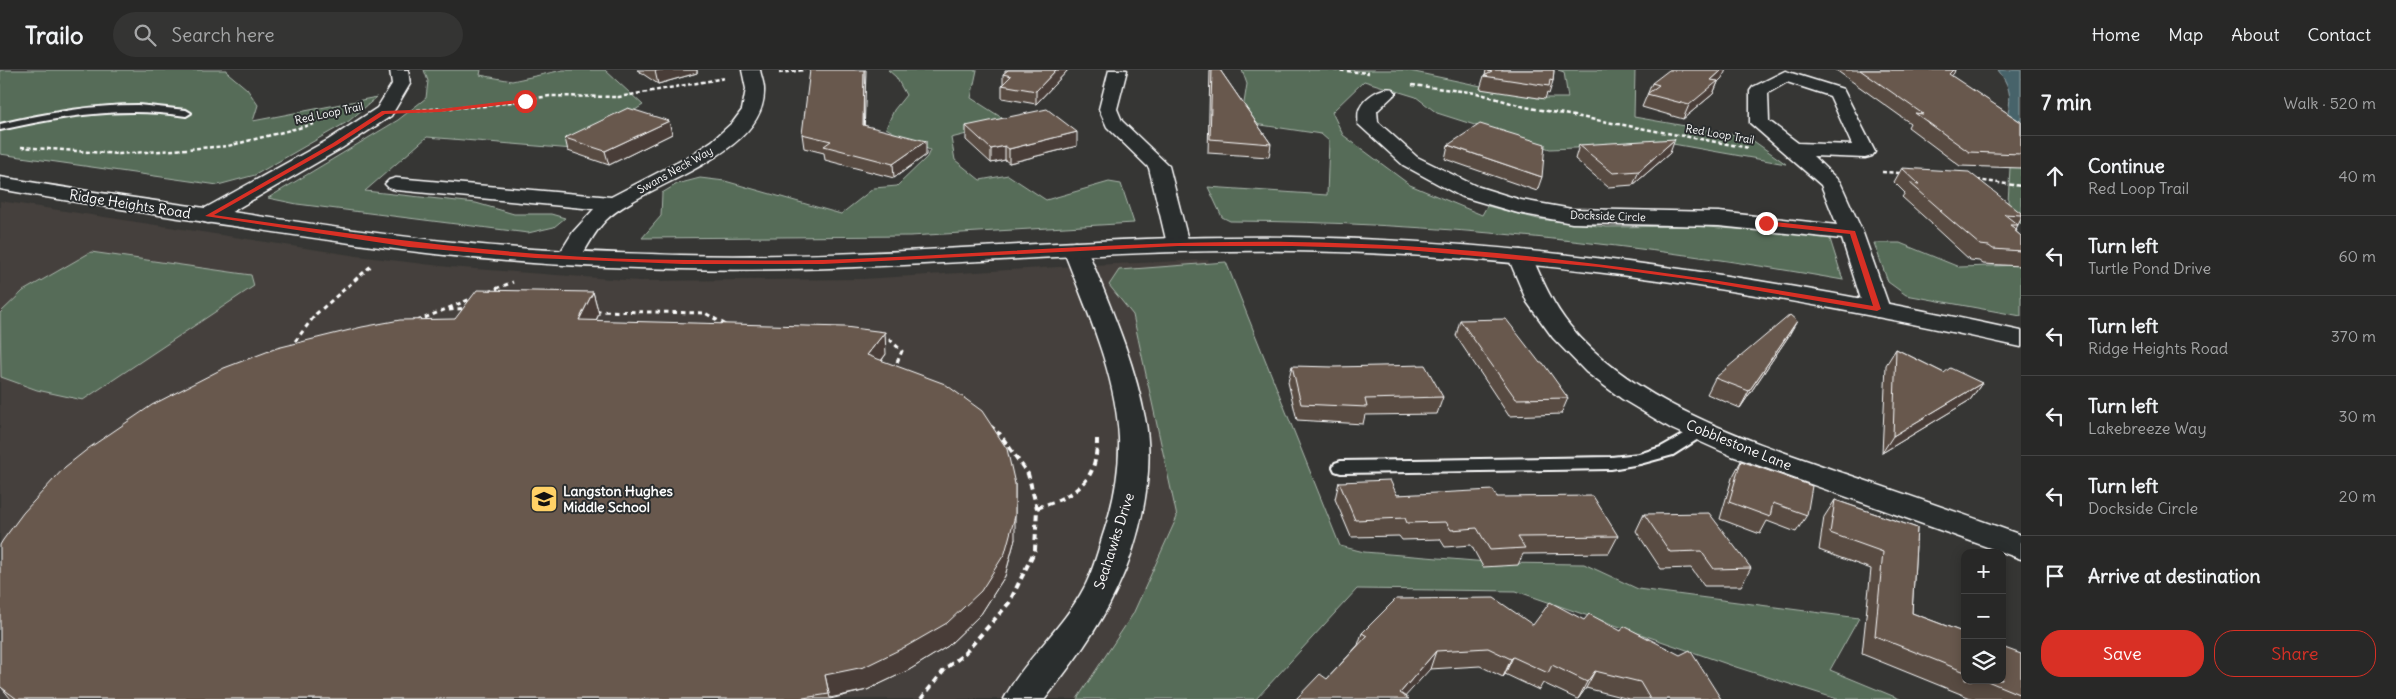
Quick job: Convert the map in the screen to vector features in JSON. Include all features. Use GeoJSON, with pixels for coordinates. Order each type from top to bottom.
{"type":"FeatureCollection","features":[{"type":"Feature","properties":{"kind":"street"},"geometry":{"type":"LineString","coordinates":[[208,216],[335,144],[384,112],[402,84],[399,70]]}},
{"type":"Feature","properties":{"kind":"street"},"geometry":{"type":"LineString","coordinates":[[1118,70],[1108,110],[1114,124],[1159,166],[1178,244]]}},
{"type":"Feature","properties":{"kind":"street"},"geometry":{"type":"LineString","coordinates":[[1762,70],[1837,93],[1865,152],[1793,149]]}},
{"type":"Feature","properties":{"kind":"street","name":"Swans Neck Way"},"geometry":{"type":"LineString","coordinates":[[570,256],[581,237],[598,215],[614,204],[695,161],[719,145],[740,126],[751,110],[755,89],[752,73]]}},
{"type":"Feature","properties":{"kind":"street"},"geometry":{"type":"LineString","coordinates":[[1786,76],[1759,91],[1760,123],[1830,182],[1852,233],[1877,309]]}},
{"type":"Feature","properties":{"kind":"street","name":"Dockside Circle"},"geometry":{"type":"LineString","coordinates":[[1387,93],[1368,109],[1368,124],[1395,150],[1410,161],[1468,191],[1518,206],[1572,216],[1719,219],[1852,233]]}},
{"type":"Feature","properties":{"kind":"street","name":"Ridge Heights Road"},"geometry":{"type":"LineString","coordinates":[[0,183],[208,216],[409,244],[506,254],[683,262],[823,262],[1178,244],[1292,244],[1387,247],[1520,257],[1695,278],[1877,309],[2021,339]]}},
{"type":"Feature","properties":{"kind":"street"},"geometry":{"type":"LineString","coordinates":[[396,184],[614,204]]}},
{"type":"Feature","properties":{"kind":"street","name":"Seahawks Drive"},"geometry":{"type":"LineString","coordinates":[[1023,699],[1062,649],[1099,592],[1118,540],[1132,489],[1134,456],[1131,420],[1125,393],[1111,346],[1075,249]]}},
{"type":"Feature","properties":{"kind":"street","name":"Cobblestone Lane"},"geometry":{"type":"LineString","coordinates":[[1520,257],[1539,302],[1562,334],[1596,366],[1632,393],[1700,430],[1742,449],[2021,547]]}},
{"type":"Feature","properties":{"kind":"lane"},"geometry":{"type":"LineString","coordinates":[[0,127],[106,107],[158,107],[186,113]]}},
{"type":"Feature","properties":{"kind":"lane"},"geometry":{"type":"LineString","coordinates":[[1341,467],[1611,463],[1640,460],[1667,451],[1700,430]]}},
{"type":"Feature","properties":{"kind":"path"},"geometry":{"type":"LineString","coordinates":[[1334,70],[1370,73]]}},
{"type":"Feature","properties":{"kind":"path","name":"Red Loop Trail"},"geometry":{"type":"LineString","coordinates":[[384,112],[485,106],[550,96],[618,97],[752,73]]}},
{"type":"Feature","properties":{"kind":"path","name":"Red Loop Trail"},"geometry":{"type":"LineString","coordinates":[[1418,86],[1477,93],[1525,107],[1753,149]]}},
{"type":"Feature","properties":{"kind":"path","name":"Red Loop Trail"},"geometry":{"type":"LineString","coordinates":[[21,147],[119,154],[228,146],[315,123]]}},
{"type":"Feature","properties":{"kind":"path"},"geometry":{"type":"LineString","coordinates":[[1880,172],[1908,173]]}},
{"type":"Feature","properties":{"kind":"path"},"geometry":{"type":"LineString","coordinates":[[1975,180],[2021,186]]}},
{"type":"Feature","properties":{"kind":"path"},"geometry":{"type":"LineString","coordinates":[[296,349],[288,351],[298,332],[372,266]]}},
{"type":"Feature","properties":{"kind":"path"},"geometry":{"type":"LineString","coordinates":[[483,294],[519,279]]}},
{"type":"Feature","properties":{"kind":"path"},"geometry":{"type":"LineString","coordinates":[[416,322],[474,298]]}},
{"type":"Feature","properties":{"kind":"path"},"geometry":{"type":"LineString","coordinates":[[438,312],[452,309],[477,308]]}},
{"type":"Feature","properties":{"kind":"path"},"geometry":{"type":"LineString","coordinates":[[591,311],[705,313],[722,321],[730,329]]}},
{"type":"Feature","properties":{"kind":"path"},"geometry":{"type":"LineString","coordinates":[[878,338],[888,338],[902,351],[893,373]]}},
{"type":"Feature","properties":{"kind":"path"},"geometry":{"type":"LineString","coordinates":[[922,699],[946,668],[963,654],[1009,603],[1035,550],[1037,508],[1028,474],[1002,436],[988,423]]}},
{"type":"Feature","properties":{"kind":"path"},"geometry":{"type":"LineString","coordinates":[[1037,508],[1068,496],[1086,482],[1095,464],[1098,431]]}},
{"type":"Feature","properties":{"kind":"shaded area"},"geometry":{"type":"Polygon","coordinates":[[[0,201],[357,256],[449,267],[639,281],[863,279],[1208,260],[1340,566],[1209,699],[0,699],[0,201]]]}},
{"type":"Feature","properties":{"kind":"green space"},"geometry":{"type":"Polygon","coordinates":[[[0,70],[227,70],[247,89],[258,105],[253,121],[377,97],[349,121],[255,175],[218,185],[0,154],[0,70]]]}},
{"type":"Feature","properties":{"kind":"green space"},"geometry":{"type":"Polygon","coordinates":[[[424,70],[481,70],[480,75],[512,81],[563,70],[605,70],[643,105],[573,149],[427,137],[365,191],[476,203],[514,214],[551,214],[565,218],[554,227],[528,233],[297,204],[268,198],[398,120],[426,98],[428,81],[424,70]]]}},
{"type":"Feature","properties":{"kind":"green space"},"geometry":{"type":"Polygon","coordinates":[[[888,70],[977,70],[971,98],[1010,123],[951,138],[955,160],[980,180],[1008,175],[1046,200],[1109,182],[1121,184],[1134,223],[910,236],[642,238],[661,216],[662,193],[677,184],[700,178],[725,181],[841,214],[874,188],[897,186],[927,157],[930,150],[906,140],[886,128],[894,110],[906,95],[896,77],[888,70]]]}},
{"type":"Feature","properties":{"kind":"green space"},"geometry":{"type":"Polygon","coordinates":[[[1242,70],[1405,70],[1538,98],[1568,98],[1564,72],[1558,70],[1635,70],[1634,117],[1748,137],[1786,164],[1673,144],[1550,149],[1437,113],[1416,97],[1364,81],[1332,112],[1343,135],[1410,185],[1482,215],[1487,206],[1538,219],[1607,227],[1694,226],[1829,236],[1843,280],[1691,256],[1538,237],[1307,222],[1230,221],[1222,217],[1208,187],[1327,195],[1329,141],[1321,134],[1241,122],[1247,84],[1242,70]]]}},
{"type":"Feature","properties":{"kind":"green space"},"geometry":{"type":"Polygon","coordinates":[[[1997,128],[2021,130],[2021,224],[2008,202],[2010,168],[1997,128]]]}},
{"type":"Feature","properties":{"kind":"green space"},"geometry":{"type":"Polygon","coordinates":[[[1874,243],[1900,243],[1959,267],[2021,265],[2021,316],[1906,295],[1888,282],[1874,243]]]}},
{"type":"Feature","properties":{"kind":"green space"},"geometry":{"type":"Polygon","coordinates":[[[91,252],[251,275],[254,286],[83,400],[37,390],[1,377],[0,313],[23,291],[91,252]]]}},
{"type":"Feature","properties":{"kind":"green space"},"geometry":{"type":"Polygon","coordinates":[[[1226,262],[1340,546],[1364,552],[1500,563],[1584,564],[1638,589],[1859,618],[1830,670],[1900,699],[1837,699],[1736,667],[1516,591],[1357,589],[1256,699],[1077,699],[1133,614],[1177,517],[1133,315],[1109,285],[1119,270],[1226,262]]]}},
{"type":"Feature","properties":{"kind":"water"},"geometry":{"type":"Polygon","coordinates":[[[1998,70],[2021,70],[2021,130],[2004,127],[2010,97],[2007,84],[1998,70]]]}},
{"type":"Feature","properties":{"kind":"building"},"geometry":{"type":"Polygon","coordinates":[[[810,70],[864,70],[863,125],[926,141],[893,164],[824,146],[831,141],[802,134],[810,70]]]}},
{"type":"Feature","properties":{"kind":"building"},"geometry":{"type":"Polygon","coordinates":[[[1008,70],[1056,70],[1036,91],[1002,85],[1011,76],[1003,74],[1008,70]]]}},
{"type":"Feature","properties":{"kind":"building"},"geometry":{"type":"Polygon","coordinates":[[[1212,70],[1220,70],[1271,144],[1210,139],[1212,70]]]}},
{"type":"Feature","properties":{"kind":"building"},"geometry":{"type":"Polygon","coordinates":[[[1488,70],[1554,70],[1553,81],[1550,80],[1549,86],[1484,76],[1492,72],[1488,70]]]}},
{"type":"Feature","properties":{"kind":"building"},"geometry":{"type":"Polygon","coordinates":[[[1669,70],[1722,70],[1711,80],[1718,81],[1689,105],[1647,94],[1659,85],[1652,83],[1669,70]]]}},
{"type":"Feature","properties":{"kind":"building"},"geometry":{"type":"Polygon","coordinates":[[[1860,70],[1953,70],[1949,74],[2021,122],[2021,154],[1969,152],[1915,113],[1923,114],[1860,70]]]}},
{"type":"Feature","properties":{"kind":"building"},"geometry":{"type":"Polygon","coordinates":[[[628,108],[669,121],[605,151],[565,138],[628,108]]]}},
{"type":"Feature","properties":{"kind":"building"},"geometry":{"type":"Polygon","coordinates":[[[1047,109],[1077,132],[1009,149],[1005,146],[991,149],[966,126],[1047,109]]]}},
{"type":"Feature","properties":{"kind":"building"},"geometry":{"type":"Polygon","coordinates":[[[1480,124],[1545,144],[1542,177],[1448,145],[1480,124]]]}},
{"type":"Feature","properties":{"kind":"building"},"geometry":{"type":"Polygon","coordinates":[[[1675,139],[1639,171],[1613,173],[1579,145],[1675,139]]]}},
{"type":"Feature","properties":{"kind":"building"},"geometry":{"type":"Polygon","coordinates":[[[1902,168],[1969,172],[2021,213],[2021,215],[2004,214],[2018,225],[2010,225],[2021,236],[2021,251],[1993,249],[1989,246],[1980,245],[1910,183],[1919,184],[1902,168]]]}},
{"type":"Feature","properties":{"kind":"building","name":"Langston Hughes Middle School"},"geometry":{"type":"Polygon","coordinates":[[[477,290],[593,292],[579,320],[845,327],[885,332],[867,355],[945,384],[982,411],[1007,449],[1015,484],[1015,516],[1005,553],[981,591],[947,623],[907,646],[864,667],[825,675],[829,694],[797,699],[17,699],[0,686],[0,545],[23,513],[65,467],[89,448],[152,405],[224,368],[277,348],[362,327],[400,320],[455,319],[477,290]]]}},
{"type":"Feature","properties":{"kind":"building"},"geometry":{"type":"Polygon","coordinates":[[[1790,315],[1797,321],[1749,391],[1715,378],[1790,315]]]}},
{"type":"Feature","properties":{"kind":"building"},"geometry":{"type":"Polygon","coordinates":[[[1506,319],[1540,363],[1543,363],[1568,398],[1516,399],[1460,320],[1506,319]]]}},
{"type":"Feature","properties":{"kind":"building"},"geometry":{"type":"Polygon","coordinates":[[[1896,349],[1944,373],[1950,368],[1982,383],[1893,436],[1896,349]]]}},
{"type":"Feature","properties":{"kind":"building"},"geometry":{"type":"Polygon","coordinates":[[[1425,365],[1443,397],[1365,399],[1367,407],[1301,404],[1292,366],[1334,367],[1425,365]]]}},
{"type":"Feature","properties":{"kind":"building"},"geometry":{"type":"Polygon","coordinates":[[[1741,461],[1812,486],[1807,515],[1773,503],[1770,517],[1729,502],[1741,461]]]}},
{"type":"Feature","properties":{"kind":"building"},"geometry":{"type":"Polygon","coordinates":[[[1390,480],[1397,495],[1493,490],[1497,497],[1593,496],[1618,536],[1518,537],[1525,548],[1490,550],[1477,528],[1451,530],[1446,522],[1407,523],[1405,518],[1355,520],[1339,482],[1390,480]]]}},
{"type":"Feature","properties":{"kind":"building"},"geometry":{"type":"Polygon","coordinates":[[[1835,500],[1917,528],[1912,613],[1961,631],[1961,670],[1875,636],[1883,552],[1830,533],[1835,500]]]}},
{"type":"Feature","properties":{"kind":"building"},"geometry":{"type":"Polygon","coordinates":[[[1709,513],[1751,568],[1714,569],[1701,551],[1670,552],[1644,514],[1709,513]]]}},
{"type":"Feature","properties":{"kind":"building"},"geometry":{"type":"Polygon","coordinates":[[[1494,598],[1533,625],[1550,602],[1584,620],[1589,614],[1621,631],[1624,626],[1680,655],[1690,650],[1721,699],[1650,699],[1640,682],[1595,671],[1587,682],[1552,665],[1548,673],[1488,648],[1436,651],[1400,693],[1409,699],[1296,699],[1320,674],[1327,679],[1367,636],[1362,633],[1396,599],[1494,598]]]}},
{"type":"Feature","properties":{"kind":"building"},"geometry":{"type":"Polygon","coordinates":[[[2006,648],[2021,654],[2021,695],[1995,684],[2006,684],[2006,648]]]}},
{"type":"Feature","properties":{"kind":"place","name":"Langston Hughes Middle School"},"geometry":{"type":"Point","coordinates":[544,499]}},
{"type":"Feature","properties":{"kind":"route"},"geometry":{"type":"LineString","coordinates":[[525,101],[440,110],[384,112],[335,144],[208,216],[409,244],[506,254],[683,262],[823,262],[1178,244],[1292,244],[1396,247],[1599,265],[1790,293],[1877,309],[1852,233],[1766,223]]}}]}
